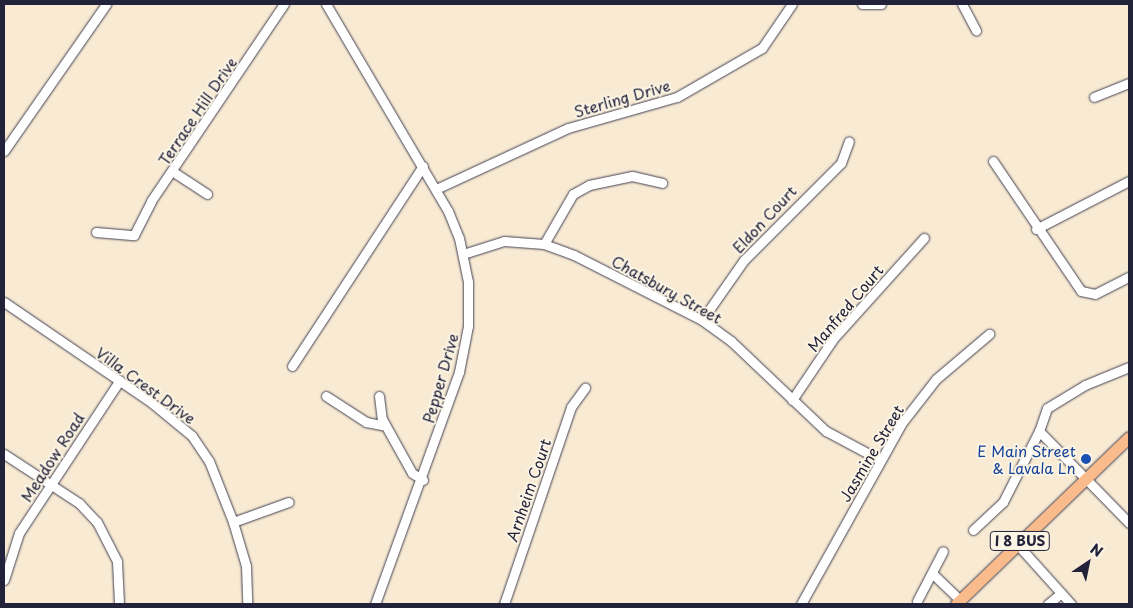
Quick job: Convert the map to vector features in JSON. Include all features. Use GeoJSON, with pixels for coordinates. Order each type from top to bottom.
{"type":"FeatureCollection","features":[{"type":"Feature","properties":{"kind":"main road","name":"I 8 BUS"},"geometry":{"type":"LineString","coordinates":[[958,602],[1084,478],[1129,437]]}},
{"type":"Feature","properties":{"kind":"street"},"geometry":{"type":"LineString","coordinates":[[4,151],[106,4]]}},
{"type":"Feature","properties":{"kind":"street","name":"Terrace Hill Drive"},"geometry":{"type":"LineString","coordinates":[[96,232],[134,235],[172,171],[284,4]]}},
{"type":"Feature","properties":{"kind":"street","name":"Pepper Drive"},"geometry":{"type":"LineString","coordinates":[[326,4],[436,189],[463,254],[469,296],[467,338],[423,480],[375,604]]}},
{"type":"Feature","properties":{"kind":"street","name":"Sterling Drive"},"geometry":{"type":"LineString","coordinates":[[436,189],[568,128],[677,97],[762,48],[792,4]]}},
{"type":"Feature","properties":{"kind":"street"},"geometry":{"type":"LineString","coordinates":[[862,4],[881,4]]}},
{"type":"Feature","properties":{"kind":"street"},"geometry":{"type":"LineString","coordinates":[[962,4],[976,30]]}},
{"type":"Feature","properties":{"kind":"street"},"geometry":{"type":"LineString","coordinates":[[1094,97],[1129,83]]}},
{"type":"Feature","properties":{"kind":"street","name":"Eldon Court"},"geometry":{"type":"LineString","coordinates":[[702,320],[744,260],[841,162],[849,141]]}},
{"type":"Feature","properties":{"kind":"street"},"geometry":{"type":"LineString","coordinates":[[993,162],[1036,229],[1085,294],[1129,277]]}},
{"type":"Feature","properties":{"kind":"street"},"geometry":{"type":"LineString","coordinates":[[292,366],[423,166]]}},
{"type":"Feature","properties":{"kind":"street"},"geometry":{"type":"LineString","coordinates":[[172,171],[207,194]]}},
{"type":"Feature","properties":{"kind":"street"},"geometry":{"type":"LineString","coordinates":[[544,244],[573,194],[589,185],[632,176],[662,183]]}},
{"type":"Feature","properties":{"kind":"street"},"geometry":{"type":"LineString","coordinates":[[1036,229],[1129,181]]}},
{"type":"Feature","properties":{"kind":"street","name":"Manfred Court"},"geometry":{"type":"LineString","coordinates":[[792,400],[833,339],[924,238]]}},
{"type":"Feature","properties":{"kind":"street","name":"Chatsbury Street"},"geometry":{"type":"LineString","coordinates":[[463,254],[504,241],[544,244],[702,320],[731,341],[826,431],[880,460]]}},
{"type":"Feature","properties":{"kind":"street","name":"Villa Crest Drive"},"geometry":{"type":"LineString","coordinates":[[4,302],[120,380],[192,436],[209,461],[232,522],[246,566],[247,604]]}},
{"type":"Feature","properties":{"kind":"street","name":"Jasmine Street"},"geometry":{"type":"LineString","coordinates":[[801,604],[880,460],[936,379],[989,334]]}},
{"type":"Feature","properties":{"kind":"street"},"geometry":{"type":"LineString","coordinates":[[973,530],[1003,502],[1039,431],[1047,408],[1085,385],[1129,367]]}},
{"type":"Feature","properties":{"kind":"street","name":"Meadow Road"},"geometry":{"type":"LineString","coordinates":[[4,580],[15,540],[50,483],[120,380]]}},
{"type":"Feature","properties":{"kind":"street","name":"Arnheim Court"},"geometry":{"type":"LineString","coordinates":[[504,604],[571,407],[585,388]]}},
{"type":"Feature","properties":{"kind":"street"},"geometry":{"type":"LineString","coordinates":[[326,396],[366,422],[386,426]]}},
{"type":"Feature","properties":{"kind":"street"},"geometry":{"type":"LineString","coordinates":[[379,396],[386,426],[412,473],[423,480]]}},
{"type":"Feature","properties":{"kind":"street"},"geometry":{"type":"LineString","coordinates":[[1039,431],[1129,523]]}},
{"type":"Feature","properties":{"kind":"street"},"geometry":{"type":"LineString","coordinates":[[4,454],[79,503],[104,533],[119,570],[119,604]]}},
{"type":"Feature","properties":{"kind":"street"},"geometry":{"type":"LineString","coordinates":[[232,522],[289,502]]}},
{"type":"Feature","properties":{"kind":"street"},"geometry":{"type":"LineString","coordinates":[[1017,544],[1071,604]]}},
{"type":"Feature","properties":{"kind":"street"},"geometry":{"type":"LineString","coordinates":[[917,601],[933,574],[943,551]]}},
{"type":"Feature","properties":{"kind":"street"},"geometry":{"type":"LineString","coordinates":[[933,574],[958,602]]}},
{"type":"Feature","properties":{"kind":"street"},"geometry":{"type":"LineString","coordinates":[[1048,604],[1061,593]]}},
{"type":"Feature","properties":{"kind":"place","name":"E Main Street & Lavala Ln"},"geometry":{"type":"Point","coordinates":[1086,459]}}]}
